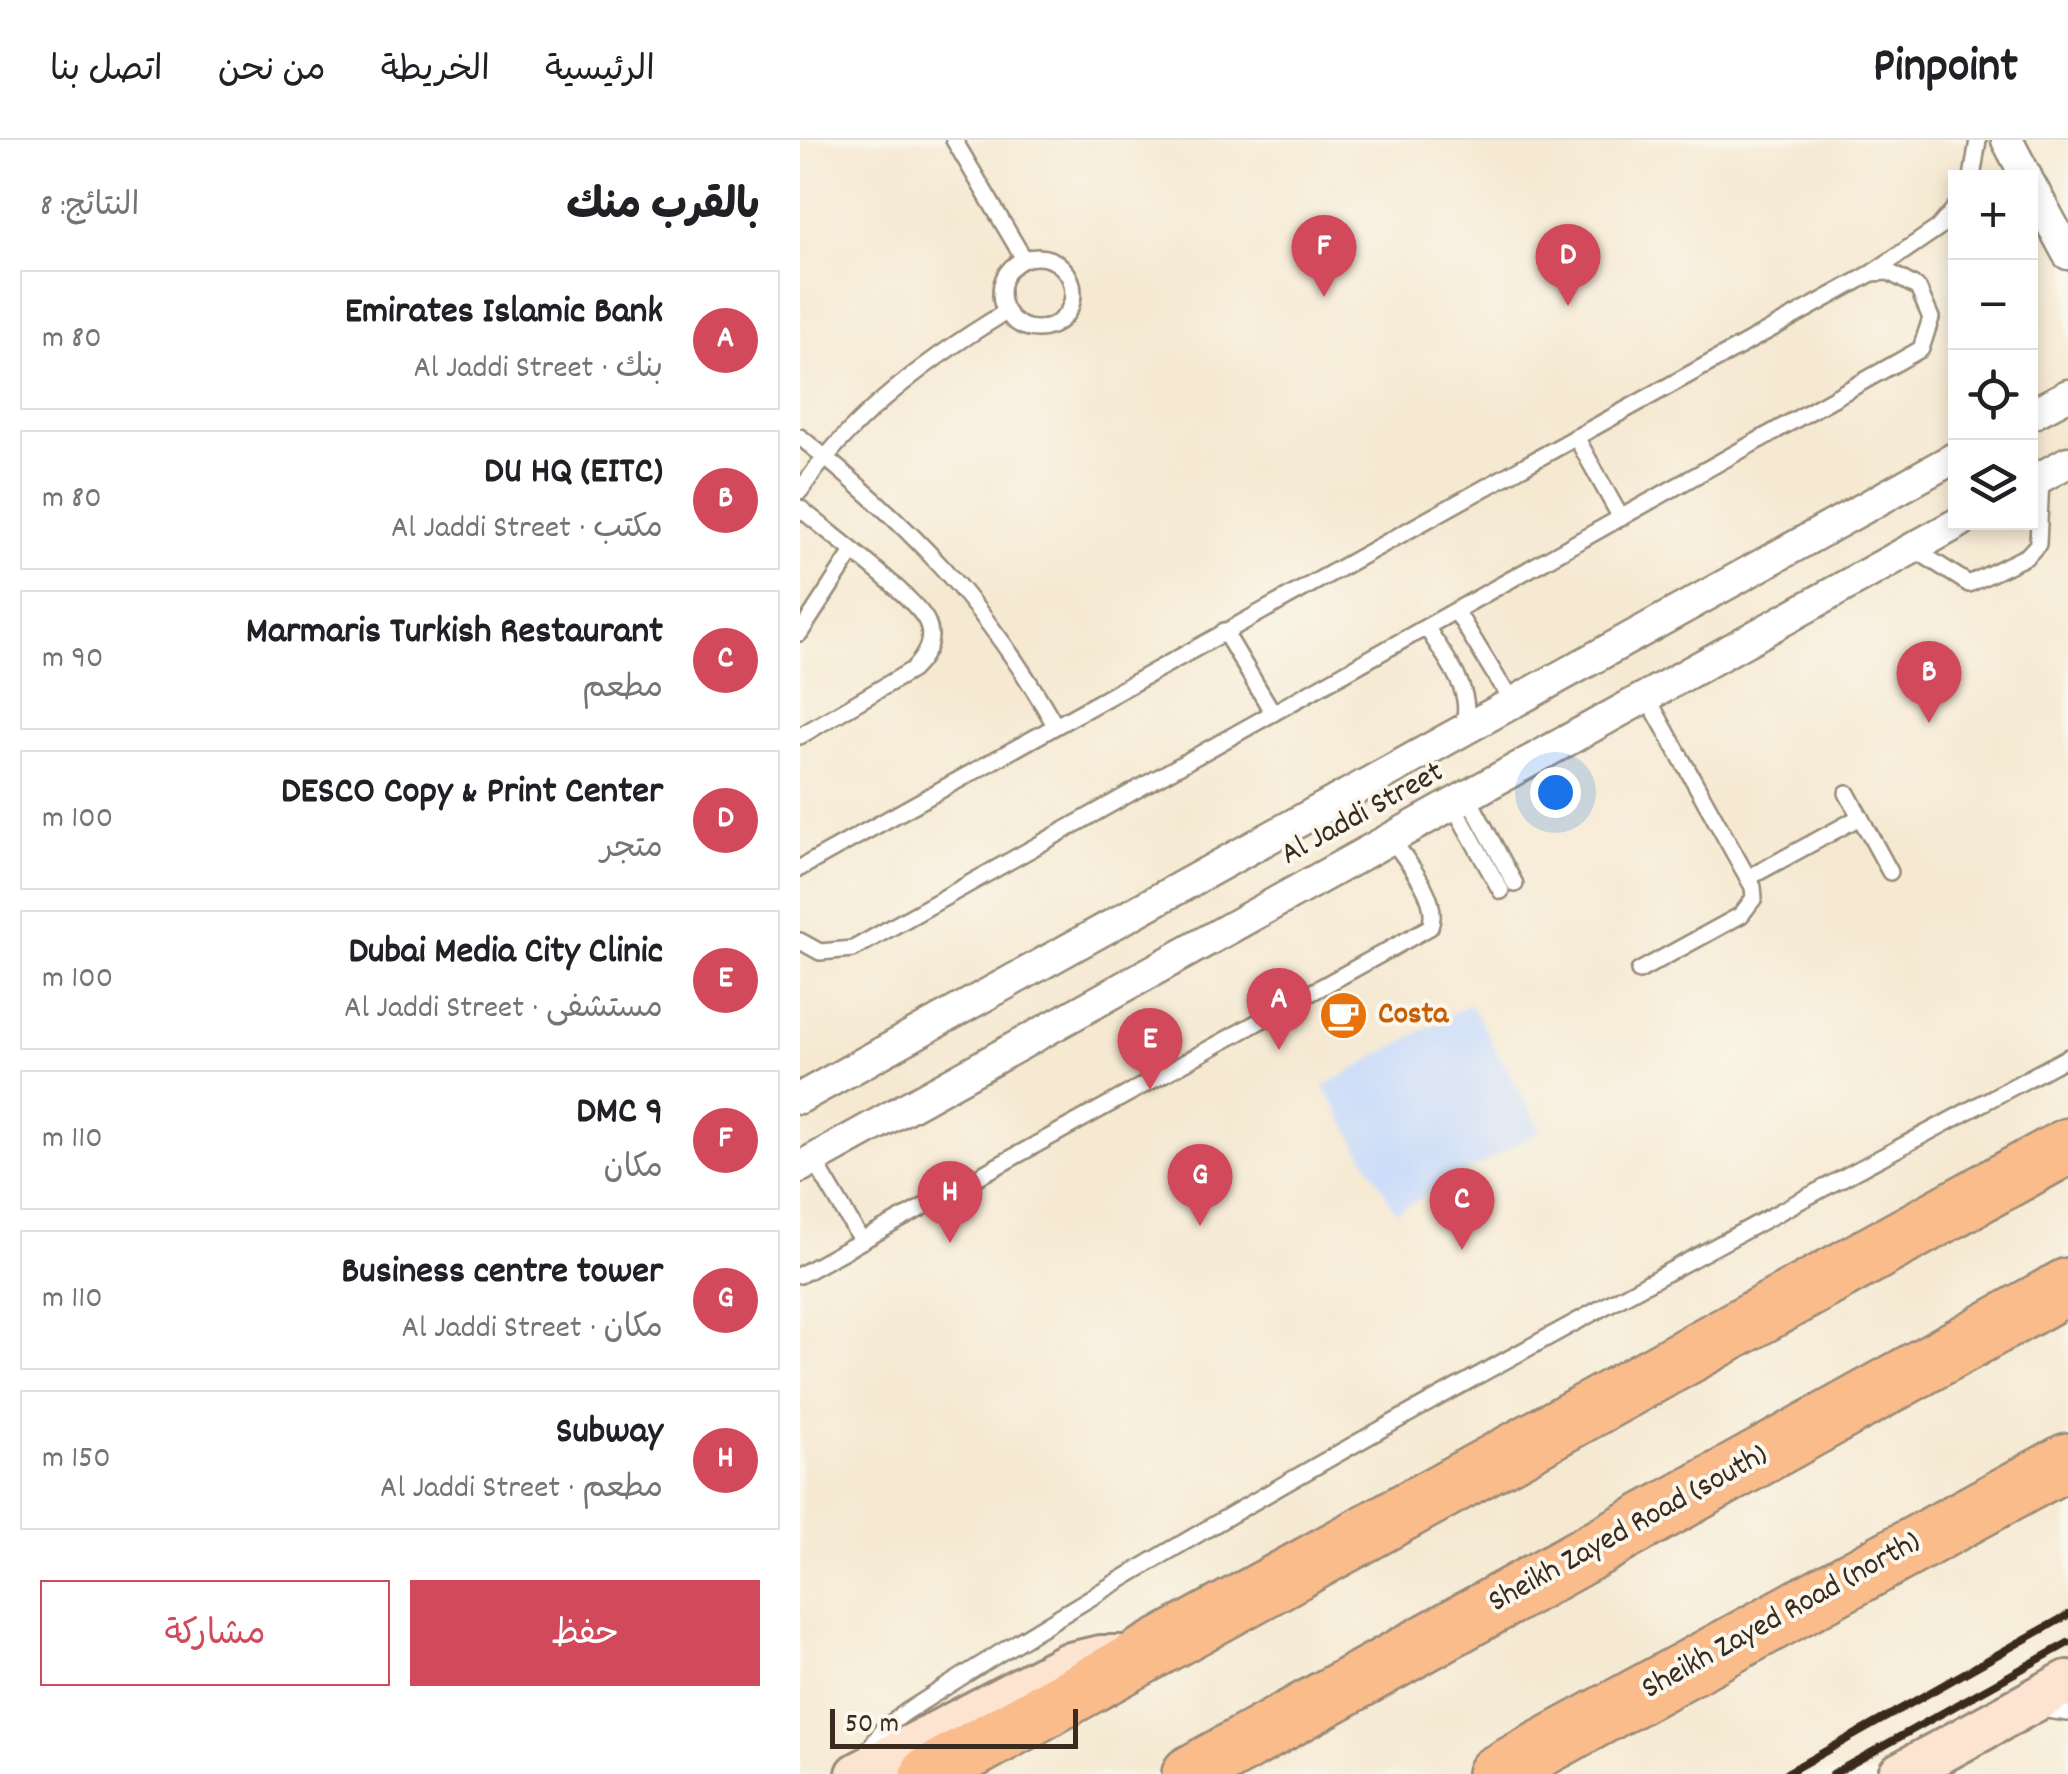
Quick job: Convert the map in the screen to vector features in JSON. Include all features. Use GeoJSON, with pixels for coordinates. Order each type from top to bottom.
{"type":"FeatureCollection","features":[{"type":"Feature","properties":{"kind":"highway"},"geometry":{"type":"LineString","coordinates":[[930,1774],[2068,1146]]}},
{"type":"Feature","properties":{"kind":"highway","name":"Sheikh Zayed Road (south)"},"geometry":{"type":"LineString","coordinates":[[1190,1774],[2068,1286]]}},
{"type":"Feature","properties":{"kind":"highway","name":"Sheikh Zayed Road (north)"},"geometry":{"type":"LineString","coordinates":[[1495,1774],[2068,1461]]}},
{"type":"Feature","properties":{"kind":"main road"},"geometry":{"type":"LineString","coordinates":[[857,1774],[1066,1665],[1100,1657],[1136,1657]]}},
{"type":"Feature","properties":{"kind":"main road"},"geometry":{"type":"LineString","coordinates":[[1900,1774],[2068,1682]]}},
{"type":"Feature","properties":{"kind":"street"},"geometry":{"type":"LineString","coordinates":[[2007,140],[2023,170]]}},
{"type":"Feature","properties":{"kind":"street"},"geometry":{"type":"LineString","coordinates":[[2038,199],[2068,254]]}},
{"type":"Feature","properties":{"kind":"street"},"geometry":{"type":"LineString","coordinates":[[2038,411],[2068,395]]}},
{"type":"Feature","properties":{"kind":"street","name":"Al Jaddi Street"},"geometry":{"type":"LineString","coordinates":[[800,1098],[1948,461]]}},
{"type":"Feature","properties":{"kind":"street"},"geometry":{"type":"LineString","coordinates":[[2038,479],[2068,462]]}},
{"type":"Feature","properties":{"kind":"street","name":"Al Jaddi Street"},"geometry":{"type":"LineString","coordinates":[[807,1164],[1948,529]]}},
{"type":"Feature","properties":{"kind":"lane"},"geometry":{"type":"LineString","coordinates":[[954,140],[1024,259]]}},
{"type":"Feature","properties":{"kind":"lane"},"geometry":{"type":"LineString","coordinates":[[1973,170],[1978,140]]}},
{"type":"Feature","properties":{"kind":"lane"},"geometry":{"type":"LineString","coordinates":[[800,868],[1872,273],[1948,217]]}},
{"type":"Feature","properties":{"kind":"lane"},"geometry":{"type":"LineString","coordinates":[[1048,258],[1060,264],[1073,285],[1074,298],[1062,319],[1051,326],[1026,327],[1006,312],[1002,287],[1005,275],[1024,259],[1048,258]]}},
{"type":"Feature","properties":{"kind":"lane"},"geometry":{"type":"LineString","coordinates":[[800,942],[820,952],[853,948],[1921,349],[1930,318],[1918,288],[1888,272],[1872,273]]}},
{"type":"Feature","properties":{"kind":"lane"},"geometry":{"type":"LineString","coordinates":[[800,491],[824,456],[926,366],[1006,312]]}},
{"type":"Feature","properties":{"kind":"lane"},"geometry":{"type":"LineString","coordinates":[[800,437],[893,514],[957,580],[1030,682],[1055,725]]}},
{"type":"Feature","properties":{"kind":"lane"},"geometry":{"type":"LineString","coordinates":[[1576,437],[1621,518]]}},
{"type":"Feature","properties":{"kind":"lane"},"geometry":{"type":"LineString","coordinates":[[800,508],[920,611],[927,622],[928,648],[912,670],[800,736]]}},
{"type":"Feature","properties":{"kind":"lane"},"geometry":{"type":"LineString","coordinates":[[1914,548],[1969,584],[2027,556],[2038,544],[2038,530]]}},
{"type":"Feature","properties":{"kind":"lane"},"geometry":{"type":"LineString","coordinates":[[800,633],[852,553]]}},
{"type":"Feature","properties":{"kind":"lane"},"geometry":{"type":"LineString","coordinates":[[1456,611],[1500,683],[1516,701]]}},
{"type":"Feature","properties":{"kind":"lane"},"geometry":{"type":"LineString","coordinates":[[1427,628],[1463,690],[1466,718],[1460,732]]}},
{"type":"Feature","properties":{"kind":"lane"},"geometry":{"type":"LineString","coordinates":[[1224,632],[1273,714]]}},
{"type":"Feature","properties":{"kind":"lane"},"geometry":{"type":"LineString","coordinates":[[1640,971],[1750,908],[1753,887],[1647,697]]}},
{"type":"Feature","properties":{"kind":"lane"},"geometry":{"type":"LineString","coordinates":[[1846,793],[1890,872]]}},
{"type":"Feature","properties":{"kind":"lane"},"geometry":{"type":"LineString","coordinates":[[1460,801],[1508,888]]}},
{"type":"Feature","properties":{"kind":"lane"},"geometry":{"type":"LineString","coordinates":[[1748,878],[1860,817]]}},
{"type":"Feature","properties":{"kind":"lane"},"geometry":{"type":"LineString","coordinates":[[800,1275],[1430,927],[1435,915],[1431,902],[1392,839]]}},
{"type":"Feature","properties":{"kind":"lane"},"geometry":{"type":"LineString","coordinates":[[857,1774],[884,1728],[1090,1595],[1640,1288],[2068,1057]]}},
{"type":"Feature","properties":{"kind":"lane"},"geometry":{"type":"LineString","coordinates":[[807,1164],[861,1240]]}},
{"type":"Feature","properties":{"kind":"lane"},"geometry":{"type":"LineString","coordinates":[[2022,1707],[2068,1713]]}},
{"type":"Feature","properties":{"kind":"shaded area"},"geometry":{"type":"Polygon","coordinates":[[[1470,1004],[1542,1130],[1396,1212],[1324,1086],[1470,1004]]]}},
{"type":"Feature","properties":{"kind":"railway"},"geometry":{"type":"LineString","coordinates":[[1785,1774],[2068,1615]]}},
{"type":"Feature","properties":{"kind":"railway"},"geometry":{"type":"LineString","coordinates":[[1833,1774],[2068,1643]]}},
{"type":"Feature","properties":{"kind":"place","name":"DMC 9"},"geometry":{"type":"Point","coordinates":[1324,297]}},
{"type":"Feature","properties":{"kind":"place","name":"DESCO Copy & Print Center"},"geometry":{"type":"Point","coordinates":[1568,306]}},
{"type":"Feature","properties":{"kind":"place","name":"DU HQ (EITC)"},"geometry":{"type":"Point","coordinates":[1929,723]}},
{"type":"Feature","properties":{"kind":"place","name":"Costa"},"geometry":{"type":"Point","coordinates":[1343,1016]}},
{"type":"Feature","properties":{"kind":"place","name":"Emirates Islamic Bank"},"geometry":{"type":"Point","coordinates":[1279,1050]}},
{"type":"Feature","properties":{"kind":"place","name":"Dubai Media City Clinic"},"geometry":{"type":"Point","coordinates":[1150,1090]}},
{"type":"Feature","properties":{"kind":"place","name":"Business centre tower"},"geometry":{"type":"Point","coordinates":[1200,1226]}},
{"type":"Feature","properties":{"kind":"place","name":"Subway"},"geometry":{"type":"Point","coordinates":[950,1243]}},
{"type":"Feature","properties":{"kind":"place","name":"Marmaris Turkish Restaurant"},"geometry":{"type":"Point","coordinates":[1462,1250]}}]}
